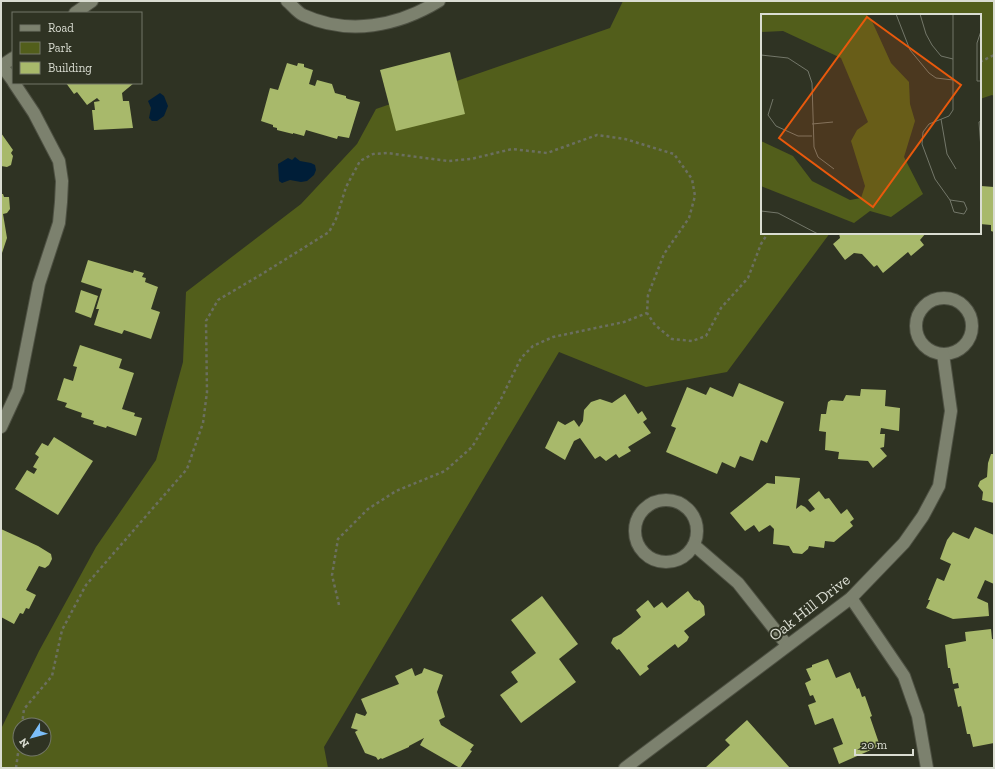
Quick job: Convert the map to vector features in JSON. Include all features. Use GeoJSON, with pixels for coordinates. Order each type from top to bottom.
{"type":"FeatureCollection","features":[{"type":"Feature","properties":{"kind":"street"},"geometry":{"type":"LineString","coordinates":[[77,12],[92,1]]}},
{"type":"Feature","properties":{"kind":"street"},"geometry":{"type":"LineString","coordinates":[[287,1],[302,14],[334,25],[366,27],[399,21],[439,1]]}},
{"type":"Feature","properties":{"kind":"street"},"geometry":{"type":"LineString","coordinates":[[12,59],[2,66],[12,79]]}},
{"type":"Feature","properties":{"kind":"street"},"geometry":{"type":"LineString","coordinates":[[1,427],[18,390],[39,284],[59,223],[62,202],[62,181],[58,161],[34,113],[15,84]]}},
{"type":"Feature","properties":{"kind":"street"},"geometry":{"type":"LineString","coordinates":[[946,298],[962,305],[971,319],[972,328],[966,343],[960,349],[943,354],[927,348],[917,333],[916,324],[923,308],[930,302],[946,298]]}},
{"type":"Feature","properties":{"kind":"street","name":"Oak Hill Drive"},"geometry":{"type":"LineString","coordinates":[[625,768],[851,598],[904,543],[923,516],[939,486],[951,411],[943,354]]}},
{"type":"Feature","properties":{"kind":"street"},"geometry":{"type":"LineString","coordinates":[[661,501],[671,501],[680,504],[688,509],[694,517],[697,526],[697,536],[694,545],[681,559],[662,562],[653,559],[645,554],[639,546],[636,537],[638,518],[644,510],[652,504],[661,501]]}},
{"type":"Feature","properties":{"kind":"street"},"geometry":{"type":"LineString","coordinates":[[694,545],[738,583],[787,645]]}},
{"type":"Feature","properties":{"kind":"street"},"geometry":{"type":"LineString","coordinates":[[851,598],[904,676],[918,716],[927,768]]}},
{"type":"Feature","properties":{"kind":"path"},"geometry":{"type":"LineString","coordinates":[[981,62],[994,55]]}},
{"type":"Feature","properties":{"kind":"path"},"geometry":{"type":"LineString","coordinates":[[23,717],[24,709],[52,676],[62,630],[86,585],[187,469],[203,423],[207,392],[206,321],[218,300],[329,232],[336,219],[346,187],[360,161],[373,154],[448,160],[470,159],[512,149],[547,153],[597,135],[625,139],[674,154],[692,179],[695,196],[689,218],[664,254],[648,295],[646,313],[654,325],[672,339],[692,341],[706,336],[721,308],[748,278],[761,244],[767,234]]}},
{"type":"Feature","properties":{"kind":"path"},"geometry":{"type":"LineString","coordinates":[[339,605],[332,575],[338,539],[368,509],[396,491],[445,471],[472,447],[500,401],[520,358],[533,346],[553,337],[624,322],[646,313]]}},
{"type":"Feature","properties":{"kind":"path"},"geometry":{"type":"LineString","coordinates":[[16,768],[18,757]]}},
{"type":"Feature","properties":{"kind":"green space"},"geometry":{"type":"Polygon","coordinates":[[[623,1],[994,1],[994,96],[992,95],[981,99],[981,14],[761,14],[761,234],[829,234],[727,372],[646,387],[559,352],[324,747],[328,768],[1,768],[1,729],[39,651],[96,547],[156,460],[183,362],[186,292],[301,204],[357,144],[376,109],[610,28],[623,1]]]}},
{"type":"Feature","properties":{"kind":"water"},"geometry":{"type":"Polygon","coordinates":[[[160,93],[164,96],[168,106],[164,116],[157,121],[152,121],[149,118],[151,108],[148,101],[160,93]]]}},
{"type":"Feature","properties":{"kind":"water"},"geometry":{"type":"Polygon","coordinates":[[[295,157],[300,161],[315,165],[316,170],[314,175],[307,181],[301,182],[290,180],[282,183],[279,181],[278,164],[288,158],[292,160],[295,157]]]}},
{"type":"Feature","properties":{"kind":"building"},"geometry":{"type":"Polygon","coordinates":[[[450,52],[465,114],[396,131],[380,70],[450,52]]]}},
{"type":"Feature","properties":{"kind":"building"},"geometry":{"type":"Polygon","coordinates":[[[287,63],[297,66],[298,63],[304,64],[304,67],[313,70],[309,84],[315,86],[317,80],[332,84],[335,93],[346,96],[348,99],[360,102],[349,138],[338,136],[337,139],[306,130],[304,136],[293,134],[277,130],[277,128],[273,127],[273,125],[261,121],[270,88],[278,90],[287,63]]]}},
{"type":"Feature","properties":{"kind":"building"},"geometry":{"type":"Polygon","coordinates":[[[67,84],[133,84],[122,93],[123,101],[129,101],[133,128],[94,130],[92,110],[95,110],[94,102],[100,101],[97,98],[87,105],[77,92],[74,94],[67,84]]]}},
{"type":"Feature","properties":{"kind":"building"},"geometry":{"type":"Polygon","coordinates":[[[1,133],[13,150],[11,153],[13,156],[11,165],[7,167],[1,166],[1,133]]]}},
{"type":"Feature","properties":{"kind":"building"},"geometry":{"type":"Polygon","coordinates":[[[981,186],[994,187],[994,232],[991,231],[991,225],[981,224],[981,186]]]}},
{"type":"Feature","properties":{"kind":"building"},"geometry":{"type":"Polygon","coordinates":[[[1,194],[3,194],[4,197],[9,197],[10,209],[7,213],[3,214],[7,238],[1,256],[1,194]]]}},
{"type":"Feature","properties":{"kind":"building"},"geometry":{"type":"Polygon","coordinates":[[[839,234],[925,234],[920,240],[924,245],[911,256],[908,252],[883,273],[877,265],[874,267],[862,254],[854,253],[845,260],[833,244],[840,238],[839,234]]]}},
{"type":"Feature","properties":{"kind":"building"},"geometry":{"type":"Polygon","coordinates":[[[88,260],[133,273],[134,270],[144,273],[142,277],[146,278],[145,282],[158,287],[151,309],[160,312],[151,339],[124,330],[122,334],[94,325],[99,309],[96,309],[102,289],[81,282],[88,260]]]}},
{"type":"Feature","properties":{"kind":"building"},"geometry":{"type":"Polygon","coordinates":[[[81,290],[98,296],[91,318],[75,312],[81,290]]]}},
{"type":"Feature","properties":{"kind":"building"},"geometry":{"type":"Polygon","coordinates":[[[80,345],[122,359],[119,368],[134,373],[122,409],[135,413],[134,416],[142,418],[136,436],[107,426],[106,428],[93,424],[94,421],[81,417],[82,413],[65,407],[67,403],[57,400],[64,378],[73,381],[77,367],[73,366],[80,345]]]}},
{"type":"Feature","properties":{"kind":"building"},"geometry":{"type":"Polygon","coordinates":[[[739,383],[784,402],[767,443],[761,440],[753,461],[740,456],[735,468],[722,462],[717,474],[666,452],[676,428],[671,426],[687,387],[706,395],[710,387],[733,397],[739,383]]]}},
{"type":"Feature","properties":{"kind":"building"},"geometry":{"type":"Polygon","coordinates":[[[861,389],[886,390],[885,406],[900,408],[899,431],[881,428],[880,434],[885,434],[884,447],[880,448],[887,456],[873,468],[868,461],[838,459],[839,452],[825,450],[826,432],[819,431],[821,414],[826,414],[828,402],[831,400],[843,401],[846,395],[860,396],[861,389]]]}},
{"type":"Feature","properties":{"kind":"building"},"geometry":{"type":"Polygon","coordinates":[[[625,394],[638,414],[642,411],[647,419],[643,422],[651,433],[628,447],[631,451],[619,458],[616,454],[606,461],[600,456],[595,459],[580,438],[574,441],[565,460],[545,448],[558,421],[565,425],[574,420],[579,427],[583,421],[584,410],[591,402],[600,399],[612,403],[625,394]]]}},
{"type":"Feature","properties":{"kind":"building"},"geometry":{"type":"Polygon","coordinates":[[[54,437],[93,461],[58,515],[15,489],[27,470],[34,474],[37,469],[33,467],[39,457],[35,454],[42,443],[48,446],[54,437]]]}},
{"type":"Feature","properties":{"kind":"building"},"geometry":{"type":"Polygon","coordinates":[[[991,454],[994,454],[994,503],[982,500],[983,492],[978,486],[980,481],[987,477],[988,463],[991,454]]]}},
{"type":"Feature","properties":{"kind":"building"},"geometry":{"type":"Polygon","coordinates":[[[775,476],[800,478],[796,509],[801,505],[810,512],[815,509],[808,500],[819,491],[825,499],[829,498],[841,514],[847,509],[854,519],[850,522],[853,526],[834,542],[825,541],[824,548],[809,546],[808,549],[802,554],[793,553],[789,546],[773,544],[774,529],[770,525],[759,532],[754,525],[745,531],[730,513],[767,483],[775,484],[775,476]]]}},
{"type":"Feature","properties":{"kind":"building"},"geometry":{"type":"Polygon","coordinates":[[[975,527],[994,535],[994,584],[985,580],[977,598],[988,603],[989,616],[953,619],[926,608],[937,578],[944,581],[951,564],[940,559],[947,540],[953,532],[969,539],[975,527]]]}},
{"type":"Feature","properties":{"kind":"building"},"geometry":{"type":"Polygon","coordinates":[[[1,529],[38,546],[51,554],[52,559],[49,565],[45,568],[39,566],[26,590],[36,595],[29,609],[26,608],[23,614],[20,613],[14,624],[1,617],[1,529]]]}},
{"type":"Feature","properties":{"kind":"building"},"geometry":{"type":"Polygon","coordinates":[[[688,591],[694,599],[699,600],[704,606],[705,615],[684,631],[689,637],[687,641],[678,648],[675,644],[647,666],[649,669],[640,676],[619,649],[617,650],[611,643],[613,638],[621,634],[641,617],[636,610],[648,600],[654,608],[662,602],[667,608],[688,591]]]}},
{"type":"Feature","properties":{"kind":"building"},"geometry":{"type":"Polygon","coordinates":[[[542,596],[578,644],[559,659],[576,682],[521,723],[500,695],[518,682],[511,672],[536,653],[511,620],[542,596]]]}},
{"type":"Feature","properties":{"kind":"building"},"geometry":{"type":"Polygon","coordinates":[[[991,629],[992,639],[994,639],[994,743],[973,747],[970,734],[967,734],[961,706],[958,707],[954,689],[959,688],[958,683],[953,684],[950,668],[948,668],[945,645],[966,641],[965,632],[991,629]]]}},
{"type":"Feature","properties":{"kind":"building"},"geometry":{"type":"Polygon","coordinates":[[[828,659],[836,678],[850,672],[862,697],[865,696],[872,716],[870,717],[880,746],[839,764],[833,748],[843,744],[833,718],[815,725],[808,705],[816,702],[813,695],[810,696],[805,683],[811,680],[806,669],[828,659]]]}},
{"type":"Feature","properties":{"kind":"building"},"geometry":{"type":"Polygon","coordinates":[[[412,668],[415,676],[422,673],[424,668],[443,675],[437,692],[445,717],[439,720],[441,725],[474,745],[470,750],[472,751],[460,768],[420,745],[424,738],[409,747],[378,760],[376,757],[365,753],[355,732],[358,730],[351,728],[356,713],[365,716],[367,713],[361,699],[399,684],[395,676],[412,668]]]}},
{"type":"Feature","properties":{"kind":"building"},"geometry":{"type":"Polygon","coordinates":[[[747,720],[790,768],[705,768],[730,745],[725,740],[747,720]]]}}]}
